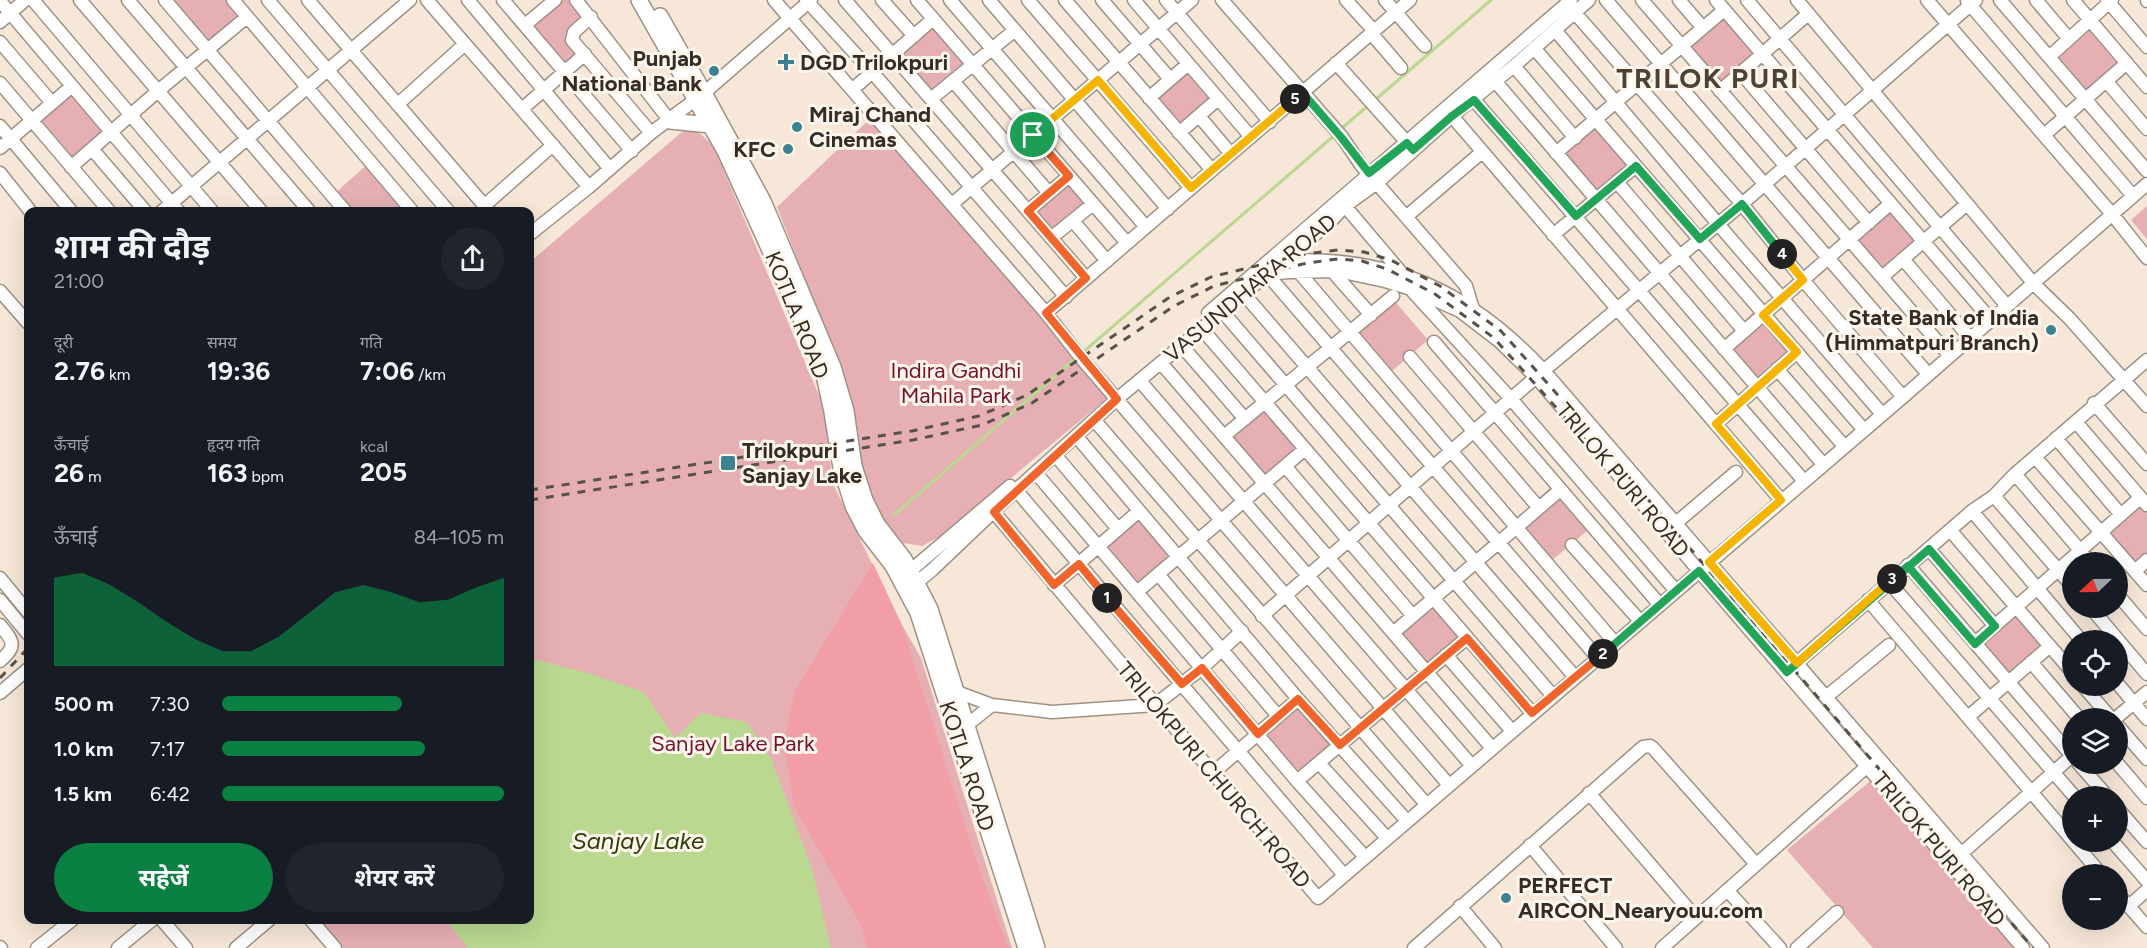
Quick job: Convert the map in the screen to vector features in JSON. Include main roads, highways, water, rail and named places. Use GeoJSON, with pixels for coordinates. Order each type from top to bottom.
{"type":"FeatureCollection","features":[{"type":"Feature","properties":{"kind":"main road","name":"KOTLA ROAD"},"geometry":{"type":"LineString","coordinates":[[639,0],[763,201],[833,367],[846,411],[854,466],[865,500],[877,524],[904,560],[918,613],[1026,948]]}},
{"type":"Feature","properties":{"kind":"main road","name":"KOTLA ROAD"},"geometry":{"type":"LineString","coordinates":[[651,0],[700,96],[710,125],[744,191],[816,354],[824,375],[841,468],[853,506],[866,531],[893,566],[910,579],[930,609],[1037,948]]}},
{"type":"Feature","properties":{"kind":"main road"},"geometry":{"type":"LineString","coordinates":[[670,121],[710,125]]}},
{"type":"Feature","properties":{"kind":"water","name":"Sanjay Lake"},"geometry":{"type":"Polygon","coordinates":[[[534,659],[591,674],[644,692],[675,738],[701,713],[747,722],[771,758],[813,872],[831,948],[468,948],[449,924],[534,924],[534,659]]]}},
{"type":"Feature","properties":{"kind":"waterway"},"geometry":{"type":"LineString","coordinates":[[1375,100],[1491,0]]}},
{"type":"Feature","properties":{"kind":"waterway"},"geometry":{"type":"LineString","coordinates":[[1341,129],[1370,104]]}},
{"type":"Feature","properties":{"kind":"waterway"},"geometry":{"type":"LineString","coordinates":[[1082,353],[1336,134]]}},
{"type":"Feature","properties":{"kind":"waterway"},"geometry":{"type":"LineString","coordinates":[[894,515],[1077,357]]}},
{"type":"Feature","properties":{"kind":"railway"},"geometry":{"type":"LineString","coordinates":[[534,489],[912,431],[979,416],[1027,395],[1170,297],[1211,277],[1305,254],[1338,250],[1364,252],[1391,260],[1440,286],[1501,331],[2033,948]]}},
{"type":"Feature","properties":{"kind":"railway"},"geometry":{"type":"LineString","coordinates":[[534,499],[913,440],[982,425],[1032,403],[1174,306],[1214,286],[1307,263],[1338,259],[1362,261],[1387,269],[1435,294],[1494,338],[1602,459]]}},
{"type":"Feature","properties":{"kind":"railway"},"geometry":{"type":"LineString","coordinates":[[0,678],[24,652]]}},
{"type":"Feature","properties":{"kind":"place","name":"DGD Trilokpuri"},"geometry":{"type":"Point","coordinates":[786,62]}},
{"type":"Feature","properties":{"kind":"place","name":"Punjab National Bank"},"geometry":{"type":"Point","coordinates":[714,71]}},
{"type":"Feature","properties":{"kind":"place","name":"Miraj Chand Cinemas"},"geometry":{"type":"Point","coordinates":[797,127]}},
{"type":"Feature","properties":{"kind":"place","name":"KFC"},"geometry":{"type":"Point","coordinates":[788,149]}},
{"type":"Feature","properties":{"kind":"place","name":"State Bank of India (Himmatpuri Branch)"},"geometry":{"type":"Point","coordinates":[2051,330]}},
{"type":"Feature","properties":{"kind":"place","name":"Trilokpuri Sanjay Lake"},"geometry":{"type":"Point","coordinates":[728,463]}},
{"type":"Feature","properties":{"kind":"place","name":"PERFECT AIRCON_Nearyouu.com"},"geometry":{"type":"Point","coordinates":[1506,898]}},
{"type":"Feature","properties":{"kind":"district","name":"TRILOK PURI"},"geometry":{"type":"Point","coordinates":[1708,78]}},
{"type":"Feature","properties":{"kind":"park label","name":"Indira Gandhi Mahila Park"},"geometry":{"type":"Point","coordinates":[956,382]}},
{"type":"Feature","properties":{"kind":"park label","name":"Sanjay Lake Park"},"geometry":{"type":"Point","coordinates":[733,743]}}]}
